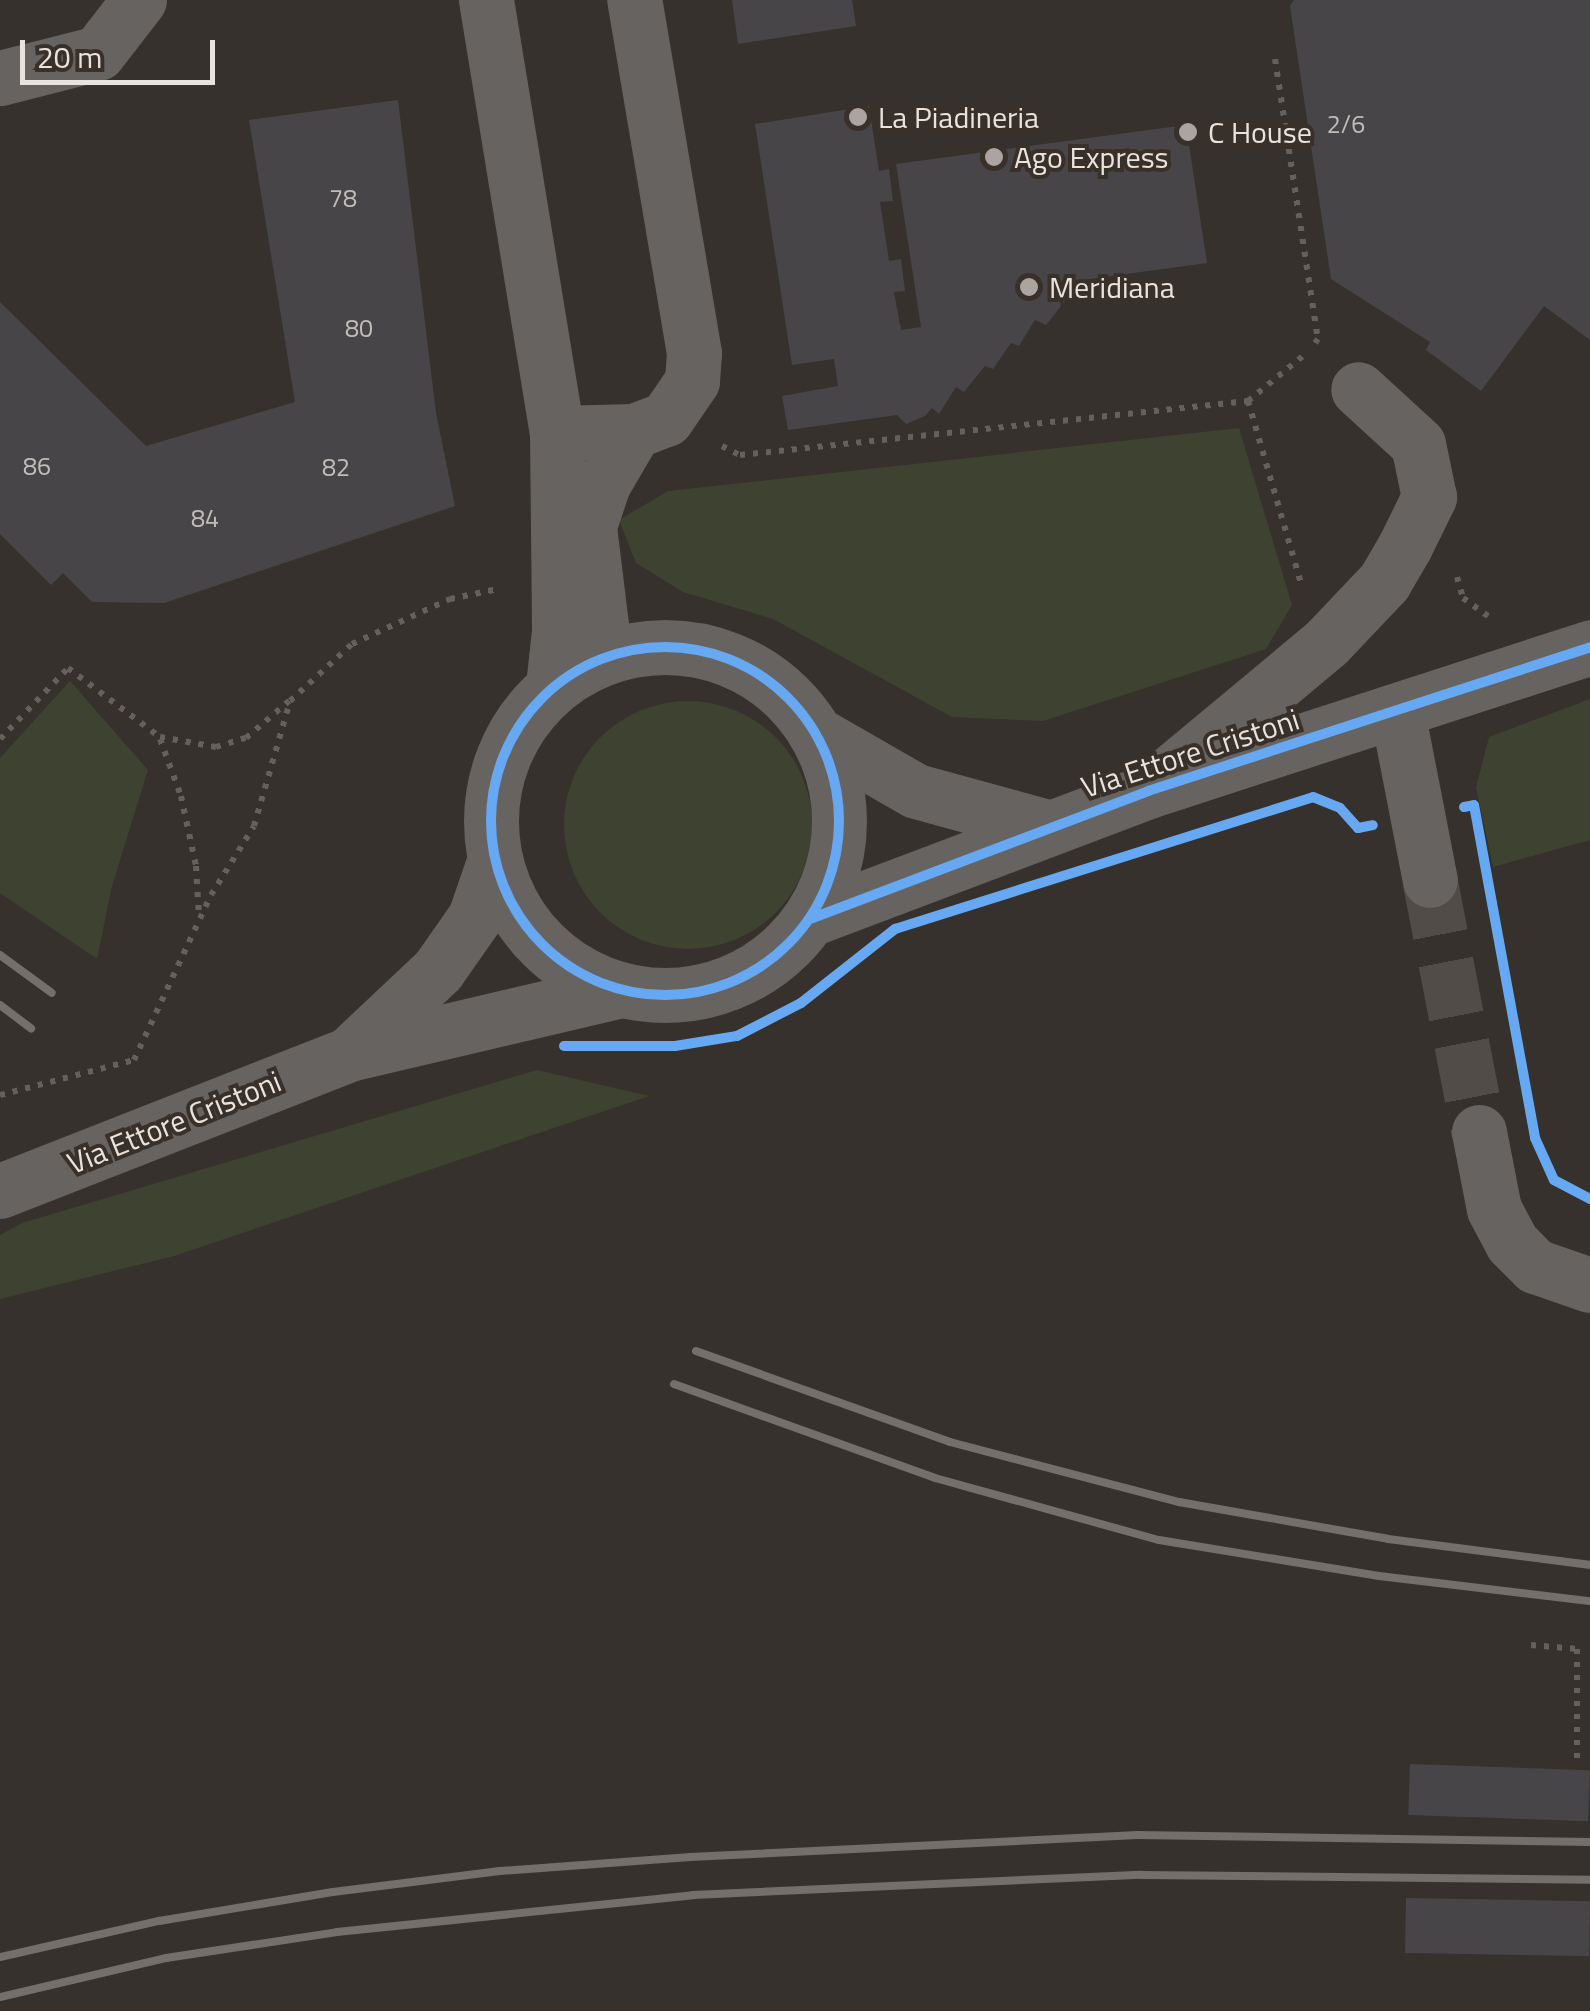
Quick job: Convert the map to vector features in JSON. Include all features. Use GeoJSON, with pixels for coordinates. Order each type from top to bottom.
{"type":"FeatureCollection","features":[{"type":"Feature","properties":{"kind":"street"},"geometry":{"type":"LineString","coordinates":[[0,78],[98,52],[140,0]]}},
{"type":"Feature","properties":{"kind":"street"},"geometry":{"type":"LineString","coordinates":[[486,0],[557,433],[559,632],[553,686]]}},
{"type":"Feature","properties":{"kind":"street"},"geometry":{"type":"LineString","coordinates":[[604,657],[589,526],[603,484],[650,425],[692,382],[694,353],[634,0]]}},
{"type":"Feature","properties":{"kind":"street"},"geometry":{"type":"LineString","coordinates":[[1148,792],[1327,642],[1384,582],[1405,546],[1428,496],[1418,444],[1358,389]]}},
{"type":"Feature","properties":{"kind":"street"},"geometry":{"type":"LineString","coordinates":[[557,433],[650,425]]}},
{"type":"Feature","properties":{"kind":"street","name":"Via Ettore Cristoni"},"geometry":{"type":"LineString","coordinates":[[810,919],[1148,792],[1590,646]]}},
{"type":"Feature","properties":{"kind":"street"},"geometry":{"type":"LineString","coordinates":[[686,647],[741,663],[780,690],[816,733],[835,780],[840,823],[832,872],[810,919],[773,960],[717,988],[657,996],[622,990],[585,977],[554,956],[524,925],[495,859],[491,801],[499,765],[516,728],[553,686],[604,657],[642,648],[686,647]]}},
{"type":"Feature","properties":{"kind":"street"},"geometry":{"type":"LineString","coordinates":[[1397,711],[1430,880]]}},
{"type":"Feature","properties":{"kind":"street","name":"Via Ettore Cristoni"},"geometry":{"type":"LineString","coordinates":[[816,733],[916,791],[1048,827]]}},
{"type":"Feature","properties":{"kind":"street","name":"Via Ettore Cristoni"},"geometry":{"type":"LineString","coordinates":[[348,1054],[438,970],[475,917],[495,859]]}},
{"type":"Feature","properties":{"kind":"street","name":"Via Ettore Cristoni"},"geometry":{"type":"LineString","coordinates":[[0,1191],[348,1054],[622,990]]}},
{"type":"Feature","properties":{"kind":"street"},"geometry":{"type":"LineString","coordinates":[[1479,1132],[1494,1209],[1512,1242],[1535,1266],[1590,1285]]}},
{"type":"Feature","properties":{"kind":"path"},"geometry":{"type":"LineString","coordinates":[[650,425],[740,455],[1248,401],[1291,370],[1318,339],[1274,59]]}},
{"type":"Feature","properties":{"kind":"path"},"geometry":{"type":"LineString","coordinates":[[1248,401],[1302,586]]}},
{"type":"Feature","properties":{"kind":"path"},"geometry":{"type":"LineString","coordinates":[[0,739],[68,668],[160,738],[216,748],[246,738],[352,644],[450,599],[505,588]]}},
{"type":"Feature","properties":{"kind":"path"},"geometry":{"type":"LineString","coordinates":[[0,1095],[134,1060],[200,920],[254,826],[290,700]]}},
{"type":"Feature","properties":{"kind":"path"},"geometry":{"type":"LineString","coordinates":[[160,738],[181,796],[200,920]]}},
{"type":"Feature","properties":{"kind":"path"},"geometry":{"type":"LineString","coordinates":[[1531,1645],[1577,1649],[1577,1766]]}},
{"type":"Feature","properties":{"kind":"green space"},"geometry":{"type":"Polygon","coordinates":[[[1239,428],[1292,605],[1266,649],[1043,721],[952,717],[773,619],[683,592],[636,563],[619,520],[668,491],[1239,428]]]}},
{"type":"Feature","properties":{"kind":"green space"},"geometry":{"type":"Polygon","coordinates":[[[70,681],[148,770],[112,886],[97,959],[0,893],[0,758],[70,681]]]}},
{"type":"Feature","properties":{"kind":"green space"},"geometry":{"type":"Polygon","coordinates":[[[1590,699],[1590,840],[1493,867],[1476,787],[1489,737],[1590,699]]]}},
{"type":"Feature","properties":{"kind":"green space"},"geometry":{"type":"Polygon","coordinates":[[[688,701],[736,710],[776,737],[803,777],[812,825],[803,873],[776,913],[736,940],[688,949],[640,940],[600,913],[573,873],[564,825],[573,777],[600,737],[640,710],[688,701]]]}},
{"type":"Feature","properties":{"kind":"green space"},"geometry":{"type":"Polygon","coordinates":[[[537,1070],[649,1096],[174,1256],[0,1299],[0,1235],[22,1223],[537,1070]]]}},
{"type":"Feature","properties":{"kind":"building"},"geometry":{"type":"Polygon","coordinates":[[[732,0],[852,0],[856,26],[738,44],[732,0]]]}},
{"type":"Feature","properties":{"kind":"building"},"geometry":{"type":"Polygon","coordinates":[[[1294,0],[1590,0],[1590,340],[1544,306],[1481,391],[1426,350],[1430,342],[1331,279],[1290,6],[1294,0]]]}},
{"type":"Feature","properties":{"kind":"building"},"geometry":{"type":"Polygon","coordinates":[[[398,100],[436,413],[455,506],[164,603],[92,602],[63,573],[51,585],[0,534],[0,302],[146,446],[295,402],[249,120],[398,100]]]}},
{"type":"Feature","properties":{"kind":"building"},"geometry":{"type":"Polygon","coordinates":[[[869,106],[879,171],[889,169],[893,201],[880,202],[889,261],[901,259],[905,291],[894,292],[901,330],[921,327],[896,164],[1186,125],[1207,263],[1082,280],[1046,325],[1035,320],[1019,346],[1011,343],[993,369],[985,366],[964,392],[956,387],[939,414],[932,408],[925,416],[906,424],[897,415],[788,430],[782,396],[838,386],[834,359],[792,365],[755,124],[869,106]]]}},
{"type":"Feature","properties":{"kind":"building"},"geometry":{"type":"Polygon","coordinates":[[[1410,1764],[1590,1770],[1588,1821],[1408,1815],[1410,1764]]]}},
{"type":"Feature","properties":{"kind":"building"},"geometry":{"type":"Polygon","coordinates":[[[1406,1898],[1590,1901],[1589,1956],[1405,1953],[1406,1898]]]}},
{"type":"Feature","properties":{"kind":"tunnel"},"geometry":{"type":"LineString","coordinates":[[1430,880],[1479,1132]]}},
{"type":"Feature","properties":{"kind":"railway"},"geometry":{"type":"LineString","coordinates":[[0,955],[52,993]]}},
{"type":"Feature","properties":{"kind":"railway"},"geometry":{"type":"LineString","coordinates":[[0,1005],[31,1028]]}},
{"type":"Feature","properties":{"kind":"railway"},"geometry":{"type":"LineString","coordinates":[[696,1351],[950,1442],[1179,1502],[1388,1539],[1590,1565]]}},
{"type":"Feature","properties":{"kind":"railway"},"geometry":{"type":"LineString","coordinates":[[674,1384],[935,1478],[1159,1540],[1379,1576],[1590,1601]]}},
{"type":"Feature","properties":{"kind":"railway"},"geometry":{"type":"LineString","coordinates":[[0,1957],[159,1921],[333,1892],[500,1871],[690,1857],[1137,1835],[1590,1842]]}},
{"type":"Feature","properties":{"kind":"railway"},"geometry":{"type":"LineString","coordinates":[[0,1997],[166,1958],[337,1932],[693,1895],[1141,1875],[1590,1880]]}},
{"type":"Feature","properties":{"kind":"cycle path"},"geometry":{"type":"LineString","coordinates":[[665,647],[732,660],[762,676],[788,698],[810,724],[826,754],[839,821],[826,888],[810,918],[788,944],[762,966],[732,982],[665,995],[598,982],[568,966],[542,944],[520,918],[504,888],[491,821],[504,754],[520,724],[542,698],[568,676],[598,660],[665,647]]}},
{"type":"Feature","properties":{"kind":"cycle path"},"geometry":{"type":"LineString","coordinates":[[810,919],[1148,791],[1590,647]]}},
{"type":"Feature","properties":{"kind":"cycle path"},"geometry":{"type":"LineString","coordinates":[[564,1046],[675,1046],[737,1036],[801,1003],[895,929],[1313,797],[1340,808],[1358,828],[1373,825]]}},
{"type":"Feature","properties":{"kind":"cycle path"},"geometry":{"type":"LineString","coordinates":[[1464,807],[1474,805],[1535,1138],[1554,1180],[1590,1199]]}},
{"type":"Feature","properties":{"kind":"place","name":"La Piadineria"},"geometry":{"type":"Point","coordinates":[858,117]}},
{"type":"Feature","properties":{"kind":"place","name":"C House"},"geometry":{"type":"Point","coordinates":[1188,132]}},
{"type":"Feature","properties":{"kind":"place","name":"Ago Express"},"geometry":{"type":"Point","coordinates":[994,157]}},
{"type":"Feature","properties":{"kind":"place","name":"Meridiana"},"geometry":{"type":"Point","coordinates":[1029,287]}}]}
